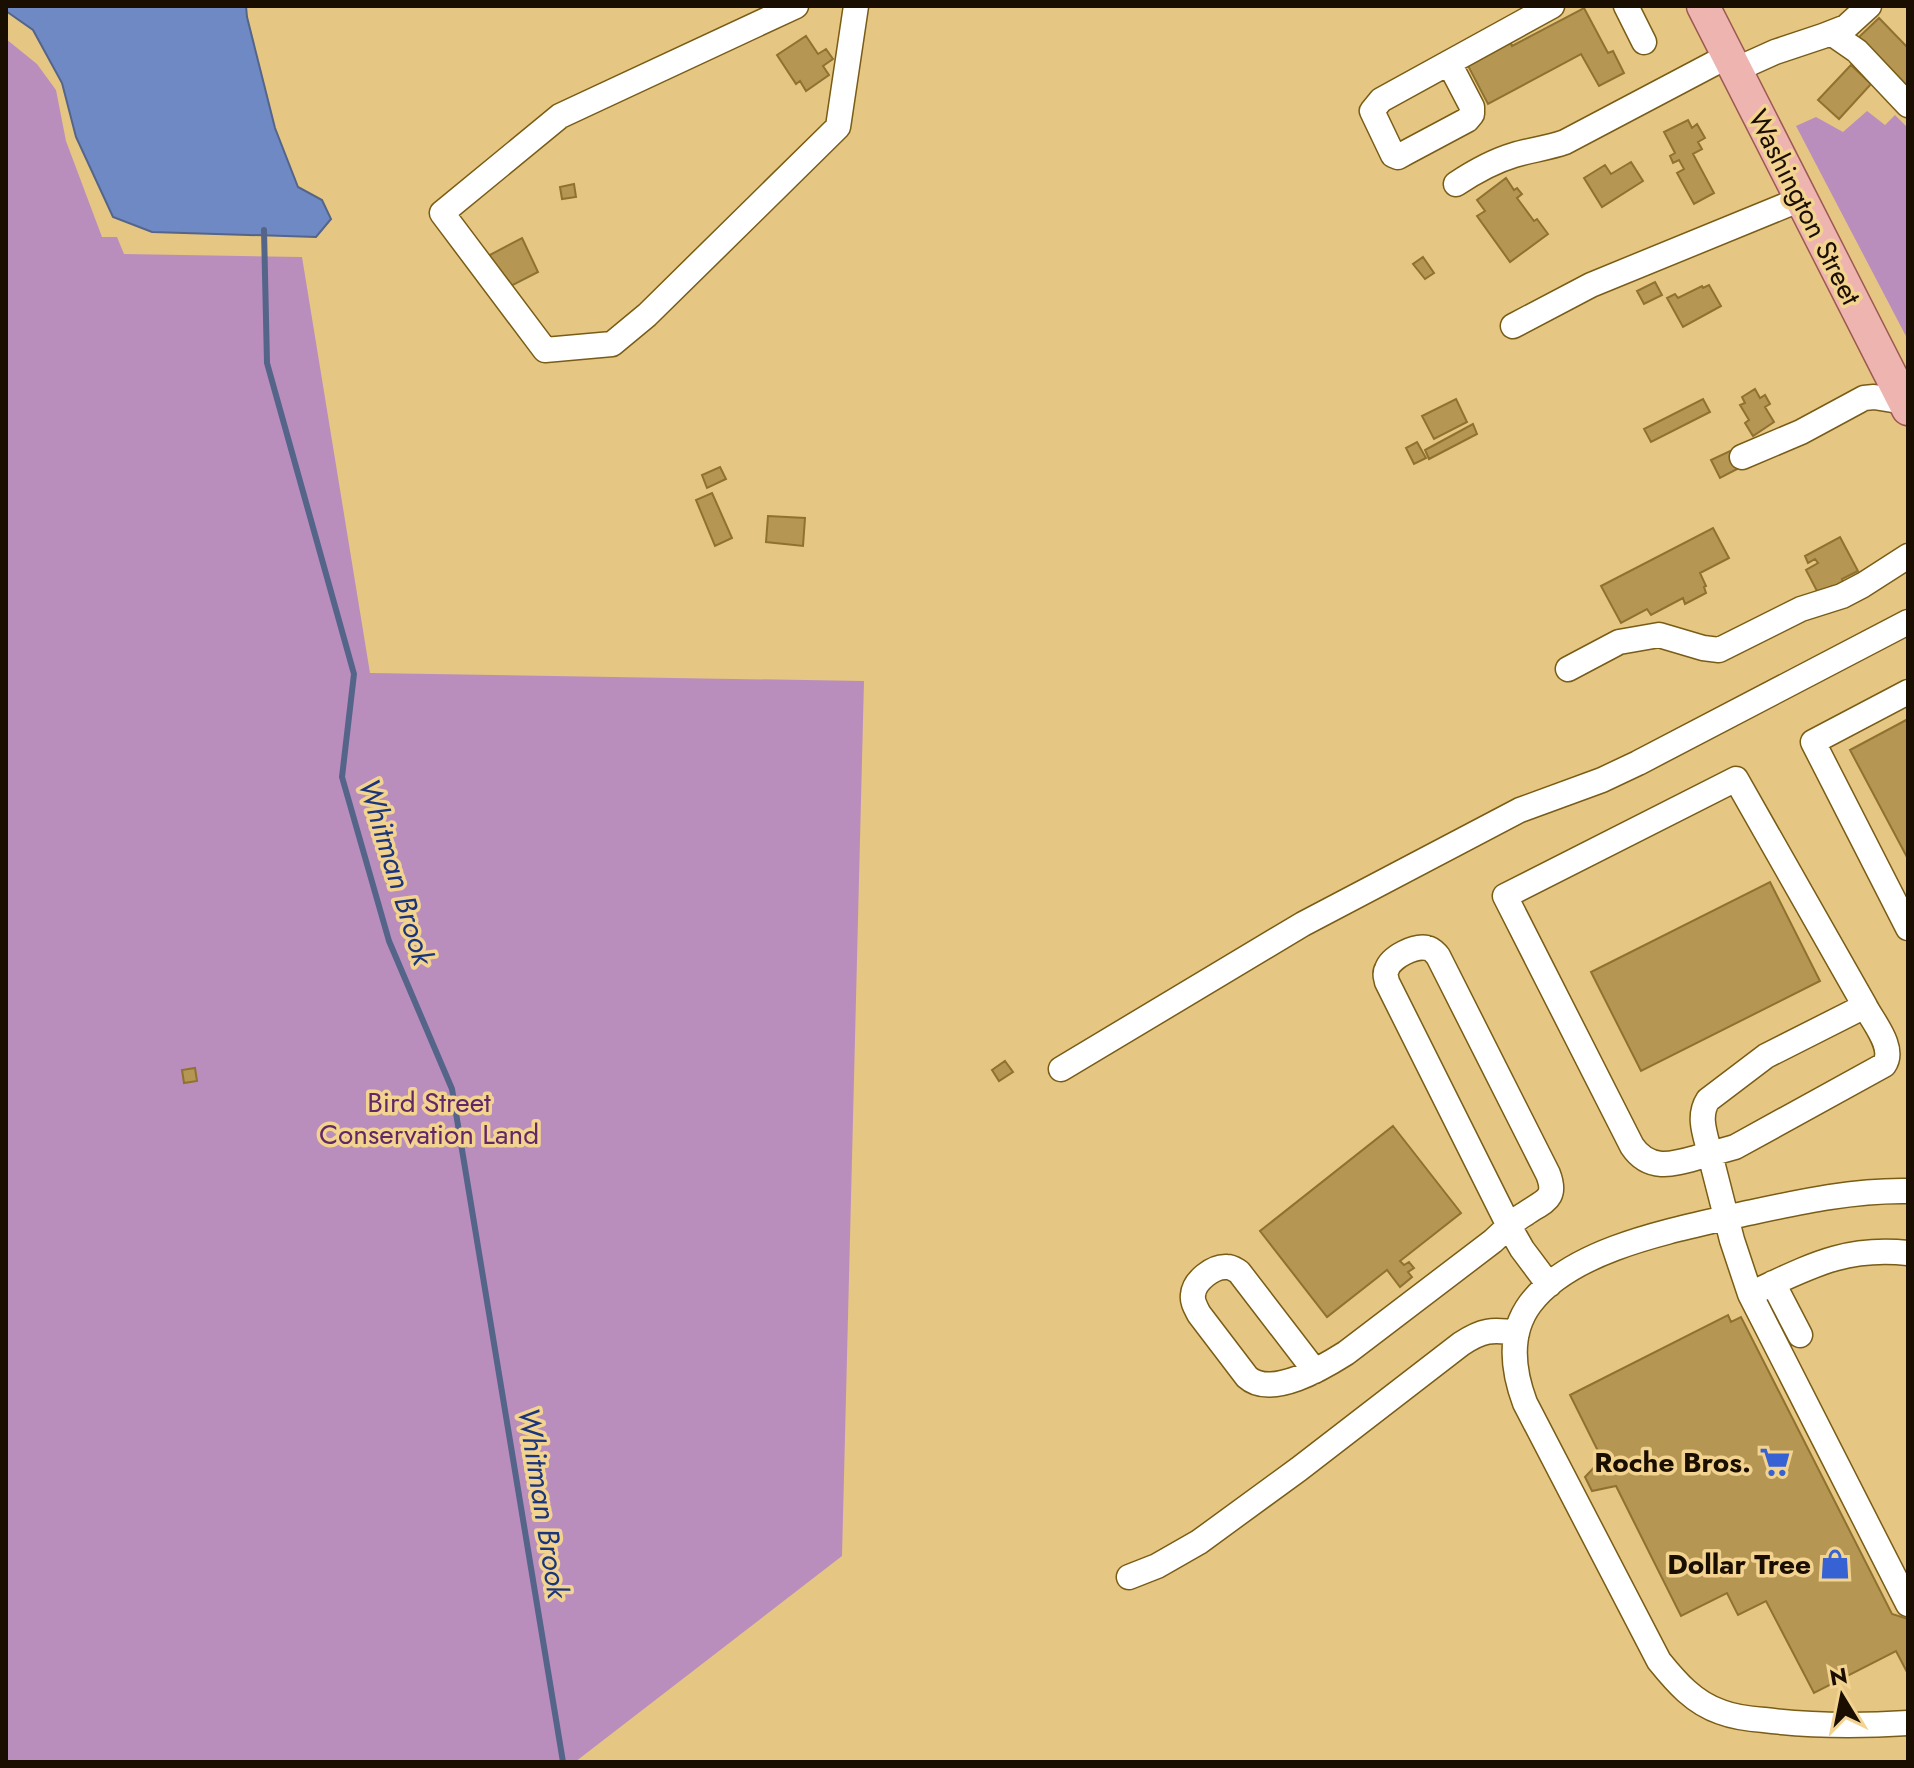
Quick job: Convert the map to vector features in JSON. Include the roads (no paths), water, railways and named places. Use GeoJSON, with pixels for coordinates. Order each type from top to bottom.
{"type":"FeatureCollection","features":[{"type":"Feature","properties":{"kind":"main road","name":"Washington Street"},"geometry":{"type":"LineString","coordinates":[[1703,6],[1906,405]]}},
{"type":"Feature","properties":{"kind":"street"},"geometry":{"type":"LineString","coordinates":[[796,6],[560,116],[442,213],[545,350],[612,344],[647,315],[838,127],[856,6]]}},
{"type":"Feature","properties":{"kind":"street"},"geometry":{"type":"LineString","coordinates":[[1449,63],[1552,6]]}},
{"type":"Feature","properties":{"kind":"street"},"geometry":{"type":"LineString","coordinates":[[1626,6],[1644,42]]}},
{"type":"Feature","properties":{"kind":"street"},"geometry":{"type":"LineString","coordinates":[[1456,184],[1512,155],[1565,142],[1732,63],[1775,52],[1846,27],[1869,6]]}},
{"type":"Feature","properties":{"kind":"street"},"geometry":{"type":"LineString","coordinates":[[1831,33],[1857,51],[1908,105]]}},
{"type":"Feature","properties":{"kind":"street"},"geometry":{"type":"LineString","coordinates":[[1513,326],[1591,285],[1801,199]]}},
{"type":"Feature","properties":{"kind":"street"},"geometry":{"type":"LineString","coordinates":[[1742,457],[1801,432],[1864,398],[1874,397],[1906,405]]}},
{"type":"Feature","properties":{"kind":"street"},"geometry":{"type":"LineString","coordinates":[[1568,669],[1619,642],[1659,635],[1719,650],[1801,609],[1853,591],[1908,556]]}},
{"type":"Feature","properties":{"kind":"street"},"geometry":{"type":"LineString","coordinates":[[1061,1069],[1303,924],[1520,810],[1602,780],[1638,763],[1908,622]]}},
{"type":"Feature","properties":{"kind":"street"},"geometry":{"type":"LineString","coordinates":[[1908,692],[1813,742],[1908,928]]}},
{"type":"Feature","properties":{"kind":"street"},"geometry":{"type":"LineString","coordinates":[[1736,779],[1865,1006],[1888,1053],[1884,1065],[1735,1147],[1710,1154],[1656,1164],[1646,1162],[1634,1151],[1505,896],[1736,779]]}},
{"type":"Feature","properties":{"kind":"street"},"geometry":{"type":"LineString","coordinates":[[1315,1371],[1239,1272],[1227,1267],[1219,1268],[1197,1285],[1193,1295],[1196,1309],[1252,1381],[1262,1385],[1292,1379],[1315,1371],[1346,1353],[1493,1241],[1509,1226],[1526,1213],[1546,1201],[1551,1193],[1550,1179],[1438,956],[1428,948],[1410,951],[1390,963],[1385,973],[1387,982],[1509,1226],[1549,1285]]}},
{"type":"Feature","properties":{"kind":"street"},"geometry":{"type":"LineString","coordinates":[[1865,1006],[1766,1056],[1708,1100],[1702,1121],[1726,1218],[1750,1294],[1908,1604]]}},
{"type":"Feature","properties":{"kind":"street"},"geometry":{"type":"LineString","coordinates":[[1908,1191],[1831,1196],[1726,1218],[1616,1248],[1573,1268],[1549,1285],[1529,1305],[1516,1342],[1515,1372],[1525,1403],[1659,1661],[1676,1682],[1697,1700],[1720,1712],[1747,1718],[1785,1723],[1908,1723]]}},
{"type":"Feature","properties":{"kind":"street"},"geometry":{"type":"LineString","coordinates":[[1750,1294],[1810,1265],[1834,1258],[1873,1251],[1908,1253]]}},
{"type":"Feature","properties":{"kind":"street"},"geometry":{"type":"LineString","coordinates":[[1773,1283],[1800,1335]]}},
{"type":"Feature","properties":{"kind":"street"},"geometry":{"type":"LineString","coordinates":[[1129,1577],[1157,1566],[1199,1542],[1477,1333],[1497,1330],[1516,1342]]}},
{"type":"Feature","properties":{"kind":"water"},"geometry":{"type":"Polygon","coordinates":[[[6,6],[246,6],[275,128],[298,187],[322,200],[331,219],[316,237],[152,232],[113,217],[76,137],[62,83],[33,30],[6,11],[6,6]]]}},
{"type":"Feature","properties":{"kind":"waterway","name":"Whitman Brook"},"geometry":{"type":"LineString","coordinates":[[264,230],[267,363],[354,674],[342,777],[389,941],[452,1089],[563,1762]]}},
{"type":"Feature","properties":{"kind":"place","name":"Roche Bros."},"geometry":{"type":"Point","coordinates":[1775,1462]}},
{"type":"Feature","properties":{"kind":"place","name":"Dollar Tree"},"geometry":{"type":"Point","coordinates":[1835,1564]}},
{"type":"Feature","properties":{"kind":"park label","name":"Bird Street Conservation Land"},"geometry":{"type":"Point","coordinates":[429,1118]}}]}
